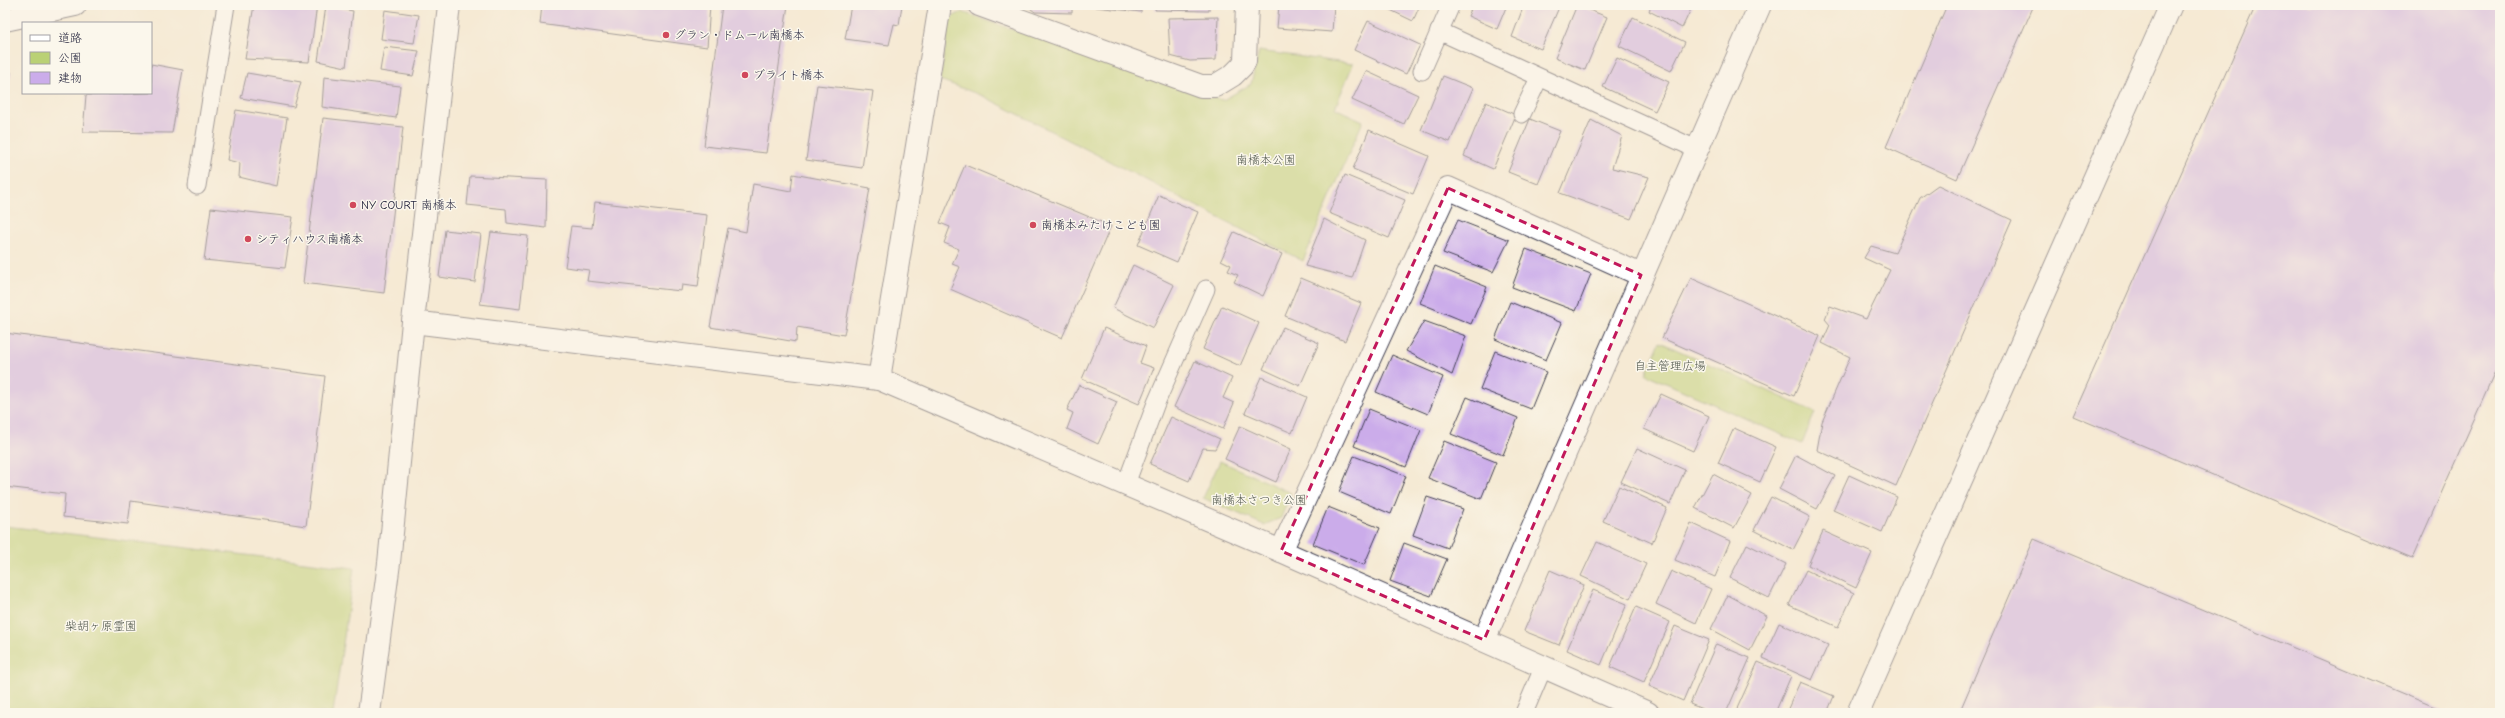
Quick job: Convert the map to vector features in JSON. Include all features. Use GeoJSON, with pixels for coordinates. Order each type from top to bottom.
{"type":"FeatureCollection","features":[{"type":"Feature","properties":{"kind":"street"},"geometry":{"type":"LineString","coordinates":[[5,20],[75,5]]}},
{"type":"Feature","properties":{"kind":"street"},"geometry":{"type":"LineString","coordinates":[[369,713],[389,563],[412,322],[449,5]]}},
{"type":"Feature","properties":{"kind":"street"},"geometry":{"type":"LineString","coordinates":[[879,378],[940,5]]}},
{"type":"Feature","properties":{"kind":"street"},"geometry":{"type":"LineString","coordinates":[[979,5],[1201,86],[1211,87],[1233,76],[1245,62],[1247,5]]}},
{"type":"Feature","properties":{"kind":"street"},"geometry":{"type":"LineString","coordinates":[[1484,640],[1641,275],[1760,5]]}},
{"type":"Feature","properties":{"kind":"street"},"geometry":{"type":"LineString","coordinates":[[1858,713],[2171,5]]}},
{"type":"Feature","properties":{"kind":"street"},"geometry":{"type":"LineString","coordinates":[[1282,551],[1448,188],[1641,275]]}},
{"type":"Feature","properties":{"kind":"street"},"geometry":{"type":"LineString","coordinates":[[412,322],[879,378],[1282,551],[1484,640],[1543,668],[1648,713]]}},
{"type":"Feature","properties":{"kind":"lane"},"geometry":{"type":"LineString","coordinates":[[197,186],[226,5]]}},
{"type":"Feature","properties":{"kind":"lane"},"geometry":{"type":"LineString","coordinates":[[1422,71],[1451,5]]}},
{"type":"Feature","properties":{"kind":"lane"},"geometry":{"type":"LineString","coordinates":[[1439,31],[1696,150]]}},
{"type":"Feature","properties":{"kind":"lane"},"geometry":{"type":"LineString","coordinates":[[1522,114],[1539,78]]}},
{"type":"Feature","properties":{"kind":"lane"},"geometry":{"type":"LineString","coordinates":[[1126,484],[1156,403],[1206,288]]}},
{"type":"Feature","properties":{"kind":"lane"},"geometry":{"type":"LineString","coordinates":[[1524,713],[1543,668]]}},
{"type":"Feature","properties":{"kind":"highlighted area"},"geometry":{"type":"Polygon","coordinates":[[[1448,188],[1641,275],[1484,640],[1281,551],[1448,188]]]}},
{"type":"Feature","properties":{"kind":"green space","name":"南橋本公園"},"geometry":{"type":"Polygon","coordinates":[[[962,12],[1206,97],[1223,100],[1251,84],[1259,51],[1353,64],[1335,108],[1363,121],[1303,261],[983,96],[940,80],[950,18],[962,12]]]}},
{"type":"Feature","properties":{"kind":"green space","name":"自主管理広場"},"geometry":{"type":"Polygon","coordinates":[[[1660,342],[1815,412],[1802,444],[1646,374],[1660,342]]]}},
{"type":"Feature","properties":{"kind":"green space","name":"南橋本さつき公園"},"geometry":{"type":"Polygon","coordinates":[[[1220,461],[1291,493],[1281,518],[1264,525],[1203,498],[1220,461]]]}},
{"type":"Feature","properties":{"kind":"green space","name":"柴胡ヶ原霊園"},"geometry":{"type":"Polygon","coordinates":[[[5,526],[354,568],[333,713],[5,713],[5,526]]]}},
{"type":"Feature","properties":{"kind":"building"},"geometry":{"type":"Polygon","coordinates":[[[254,5],[317,5],[309,62],[245,59],[254,5]]]}},
{"type":"Feature","properties":{"kind":"building","name":"グラン・ドムール南橋本"},"geometry":{"type":"Polygon","coordinates":[[[542,5],[710,5],[707,47],[540,24],[542,5]]]}},
{"type":"Feature","properties":{"kind":"building","name":"ブライト橋本"},"geometry":{"type":"Polygon","coordinates":[[[722,5],[788,5],[766,153],[704,146],[722,5]]]}},
{"type":"Feature","properties":{"kind":"building"},"geometry":{"type":"Polygon","coordinates":[[[851,5],[902,5],[899,25],[894,24],[889,45],[845,39],[851,5]]]}},
{"type":"Feature","properties":{"kind":"building"},"geometry":{"type":"Polygon","coordinates":[[[1026,5],[1072,5],[1072,13],[1035,12],[1026,5]]]}},
{"type":"Feature","properties":{"kind":"building"},"geometry":{"type":"Polygon","coordinates":[[[1096,5],[1141,5],[1141,12],[1095,7],[1096,5]]]}},
{"type":"Feature","properties":{"kind":"building"},"geometry":{"type":"Polygon","coordinates":[[[1156,5],[1209,5],[1209,11],[1155,10],[1156,5]]]}},
{"type":"Feature","properties":{"kind":"building"},"geometry":{"type":"Polygon","coordinates":[[[1279,5],[1334,5],[1332,32],[1277,28],[1279,5]]]}},
{"type":"Feature","properties":{"kind":"building"},"geometry":{"type":"Polygon","coordinates":[[[1380,5],[1420,5],[1413,21],[1380,5]]]}},
{"type":"Feature","properties":{"kind":"building"},"geometry":{"type":"Polygon","coordinates":[[[1473,5],[1507,5],[1497,29],[1468,16],[1473,5]]]}},
{"type":"Feature","properties":{"kind":"building"},"geometry":{"type":"Polygon","coordinates":[[[1524,5],[1560,5],[1541,49],[1512,37],[1524,5]]]}},
{"type":"Feature","properties":{"kind":"building"},"geometry":{"type":"Polygon","coordinates":[[[1577,5],[1607,17],[1585,70],[1555,58],[1577,5]]]}},
{"type":"Feature","properties":{"kind":"building"},"geometry":{"type":"Polygon","coordinates":[[[1652,5],[1693,5],[1682,28],[1649,11],[1652,5]]]}},
{"type":"Feature","properties":{"kind":"building"},"geometry":{"type":"Polygon","coordinates":[[[1947,5],[2034,5],[1957,179],[1886,147],[1947,5]]]}},
{"type":"Feature","properties":{"kind":"building"},"geometry":{"type":"Polygon","coordinates":[[[2256,5],[2500,5],[2500,361],[2412,559],[2073,416],[2256,5]]]}},
{"type":"Feature","properties":{"kind":"building"},"geometry":{"type":"Polygon","coordinates":[[[326,6],[353,11],[346,67],[318,61],[326,6]]]}},
{"type":"Feature","properties":{"kind":"building"},"geometry":{"type":"Polygon","coordinates":[[[385,10],[419,15],[414,43],[381,39],[385,10]]]}},
{"type":"Feature","properties":{"kind":"building"},"geometry":{"type":"Polygon","coordinates":[[[1218,17],[1216,60],[1190,61],[1170,56],[1168,18],[1218,17]]]}},
{"type":"Feature","properties":{"kind":"building"},"geometry":{"type":"Polygon","coordinates":[[[1633,17],[1685,42],[1671,71],[1619,46],[1633,17]]]}},
{"type":"Feature","properties":{"kind":"building"},"geometry":{"type":"Polygon","coordinates":[[[1368,21],[1420,45],[1406,74],[1354,50],[1368,21]]]}},
{"type":"Feature","properties":{"kind":"building"},"geometry":{"type":"Polygon","coordinates":[[[384,47],[419,51],[413,76],[380,71],[384,47]]]}},
{"type":"Feature","properties":{"kind":"building"},"geometry":{"type":"Polygon","coordinates":[[[1617,58],[1669,82],[1655,111],[1603,87],[1617,58]]]}},
{"type":"Feature","properties":{"kind":"building"},"geometry":{"type":"Polygon","coordinates":[[[152,64],[183,70],[172,133],[83,132],[86,95],[152,94],[152,64]]]}},
{"type":"Feature","properties":{"kind":"building"},"geometry":{"type":"Polygon","coordinates":[[[5,69],[11,72],[6,111],[5,111],[5,69]]]}},
{"type":"Feature","properties":{"kind":"building"},"geometry":{"type":"Polygon","coordinates":[[[1366,71],[1418,95],[1404,124],[1352,100],[1366,71]]]}},
{"type":"Feature","properties":{"kind":"building"},"geometry":{"type":"Polygon","coordinates":[[[247,73],[301,82],[294,107],[241,98],[247,73]]]}},
{"type":"Feature","properties":{"kind":"building"},"geometry":{"type":"Polygon","coordinates":[[[1443,76],[1473,88],[1450,142],[1421,130],[1443,76]]]}},
{"type":"Feature","properties":{"kind":"building"},"geometry":{"type":"Polygon","coordinates":[[[324,77],[400,86],[396,118],[322,107],[324,77]]]}},
{"type":"Feature","properties":{"kind":"building"},"geometry":{"type":"Polygon","coordinates":[[[817,85],[873,91],[862,168],[806,160],[817,85]]]}},
{"type":"Feature","properties":{"kind":"building"},"geometry":{"type":"Polygon","coordinates":[[[1486,102],[1516,115],[1493,169],[1464,156],[1486,102]]]}},
{"type":"Feature","properties":{"kind":"building"},"geometry":{"type":"Polygon","coordinates":[[[236,110],[287,118],[276,186],[239,177],[240,163],[227,160],[236,110]]]}},
{"type":"Feature","properties":{"kind":"building","name":"NY COURT 南橋本"},"geometry":{"type":"Polygon","coordinates":[[[323,118],[403,127],[384,293],[303,283],[323,118]]]}},
{"type":"Feature","properties":{"kind":"building"},"geometry":{"type":"Polygon","coordinates":[[[1530,119],[1560,131],[1538,184],[1508,172],[1530,119]]]}},
{"type":"Feature","properties":{"kind":"building"},"geometry":{"type":"Polygon","coordinates":[[[1591,120],[1622,136],[1612,168],[1649,177],[1631,219],[1560,193],[1591,120]]]}},
{"type":"Feature","properties":{"kind":"building"},"geometry":{"type":"Polygon","coordinates":[[[1369,130],[1429,156],[1413,194],[1353,169],[1369,130]]]}},
{"type":"Feature","properties":{"kind":"building"},"geometry":{"type":"Polygon","coordinates":[[[965,165],[1111,226],[1062,338],[950,289],[960,267],[952,264],[959,249],[944,243],[950,227],[940,223],[965,165]]]}},
{"type":"Feature","properties":{"kind":"building"},"geometry":{"type":"Polygon","coordinates":[[[793,174],[870,188],[844,335],[797,327],[796,342],[710,327],[728,228],[746,232],[753,184],[791,191],[793,174]]]}},
{"type":"Feature","properties":{"kind":"building"},"geometry":{"type":"Polygon","coordinates":[[[1345,175],[1405,200],[1389,238],[1329,213],[1345,175]]]}},
{"type":"Feature","properties":{"kind":"building"},"geometry":{"type":"Polygon","coordinates":[[[470,176],[547,180],[546,228],[507,223],[506,209],[467,205],[470,176]]]}},
{"type":"Feature","properties":{"kind":"building"},"geometry":{"type":"Polygon","coordinates":[[[1938,185],[2012,220],[1896,486],[1817,450],[1822,422],[1850,357],[1822,343],[1830,325],[1825,319],[1830,306],[1866,319],[1890,270],[1864,258],[1871,246],[1895,253],[1920,198],[1938,185]]]}},
{"type":"Feature","properties":{"kind":"building"},"geometry":{"type":"Polygon","coordinates":[[[1159,195],[1198,212],[1177,262],[1138,245],[1159,195]]]}},
{"type":"Feature","properties":{"kind":"building"},"geometry":{"type":"Polygon","coordinates":[[[595,202],[707,215],[698,287],[682,285],[681,291],[587,281],[589,270],[565,267],[571,226],[592,228],[595,202]]]}},
{"type":"Feature","properties":{"kind":"building","name":"シティハウス南橋本"},"geometry":{"type":"Polygon","coordinates":[[[211,208],[293,217],[285,268],[204,260],[211,208]]]}},
{"type":"Feature","properties":{"kind":"building"},"geometry":{"type":"Polygon","coordinates":[[[1324,219],[1365,240],[1352,278],[1305,266],[1324,219]]]}},
{"type":"Feature","properties":{"kind":"building"},"geometry":{"type":"Polygon","coordinates":[[[1458,220],[1509,240],[1493,272],[1443,253],[1458,220]]]}},
{"type":"Feature","properties":{"kind":"building"},"geometry":{"type":"Polygon","coordinates":[[[445,230],[481,234],[475,282],[439,277],[445,230]]]}},
{"type":"Feature","properties":{"kind":"building"},"geometry":{"type":"Polygon","coordinates":[[[491,232],[528,236],[520,309],[480,304],[491,232]]]}},
{"type":"Feature","properties":{"kind":"building"},"geometry":{"type":"Polygon","coordinates":[[[1234,232],[1282,254],[1263,296],[1234,282],[1238,275],[1228,271],[1231,265],[1221,260],[1234,232]]]}},
{"type":"Feature","properties":{"kind":"building"},"geometry":{"type":"Polygon","coordinates":[[[1526,249],[1591,274],[1576,311],[1512,287],[1526,249]]]}},
{"type":"Feature","properties":{"kind":"building"},"geometry":{"type":"Polygon","coordinates":[[[1133,265],[1174,285],[1153,328],[1113,308],[1133,265]]]}},
{"type":"Feature","properties":{"kind":"building"},"geometry":{"type":"Polygon","coordinates":[[[1435,266],[1487,287],[1471,324],[1420,303],[1435,266]]]}},
{"type":"Feature","properties":{"kind":"building"},"geometry":{"type":"Polygon","coordinates":[[[1301,278],[1361,303],[1345,341],[1285,316],[1301,278]]]}},
{"type":"Feature","properties":{"kind":"building"},"geometry":{"type":"Polygon","coordinates":[[[1691,278],[1820,336],[1794,396],[1662,338],[1691,278]]]}},
{"type":"Feature","properties":{"kind":"building"},"geometry":{"type":"Polygon","coordinates":[[[1510,302],[1562,323],[1546,360],[1495,339],[1510,302]]]}},
{"type":"Feature","properties":{"kind":"building"},"geometry":{"type":"Polygon","coordinates":[[[1222,306],[1259,323],[1240,366],[1203,349],[1222,306]]]}},
{"type":"Feature","properties":{"kind":"building"},"geometry":{"type":"Polygon","coordinates":[[[1424,321],[1466,336],[1452,375],[1406,351],[1424,321]]]}},
{"type":"Feature","properties":{"kind":"building"},"geometry":{"type":"Polygon","coordinates":[[[1283,327],[1319,343],[1300,386],[1263,369],[1283,327]]]}},
{"type":"Feature","properties":{"kind":"building"},"geometry":{"type":"Polygon","coordinates":[[[1104,328],[1146,346],[1140,363],[1154,368],[1139,404],[1082,379],[1104,328]]]}},
{"type":"Feature","properties":{"kind":"building"},"geometry":{"type":"Polygon","coordinates":[[[5,333],[325,376],[306,526],[131,501],[128,524],[63,517],[65,494],[5,487],[5,333]]]}},
{"type":"Feature","properties":{"kind":"building"},"geometry":{"type":"Polygon","coordinates":[[[1495,351],[1546,372],[1531,409],[1480,389],[1495,351]]]}},
{"type":"Feature","properties":{"kind":"building"},"geometry":{"type":"Polygon","coordinates":[[[1392,355],[1443,377],[1428,414],[1376,392],[1392,355]]]}},
{"type":"Feature","properties":{"kind":"building"},"geometry":{"type":"Polygon","coordinates":[[[1195,361],[1232,378],[1223,398],[1234,403],[1223,429],[1174,407],[1195,361]]]}},
{"type":"Feature","properties":{"kind":"building"},"geometry":{"type":"Polygon","coordinates":[[[1261,377],[1307,397],[1292,433],[1245,413],[1261,377]]]}},
{"type":"Feature","properties":{"kind":"building"},"geometry":{"type":"Polygon","coordinates":[[[1079,385],[1117,402],[1098,444],[1067,429],[1073,413],[1067,410],[1079,385]]]}},
{"type":"Feature","properties":{"kind":"building"},"geometry":{"type":"Polygon","coordinates":[[[1661,394],[1709,416],[1693,451],[1644,429],[1661,394]]]}},
{"type":"Feature","properties":{"kind":"building"},"geometry":{"type":"Polygon","coordinates":[[[1467,397],[1518,418],[1503,455],[1451,434],[1467,397]]]}},
{"type":"Feature","properties":{"kind":"building"},"geometry":{"type":"Polygon","coordinates":[[[1369,409],[1421,430],[1406,467],[1354,446],[1369,409]]]}},
{"type":"Feature","properties":{"kind":"building"},"geometry":{"type":"Polygon","coordinates":[[[1171,417],[1220,439],[1215,449],[1203,448],[1189,481],[1150,464],[1171,417]]]}},
{"type":"Feature","properties":{"kind":"building"},"geometry":{"type":"Polygon","coordinates":[[[1240,426],[1291,449],[1276,482],[1225,459],[1240,426]]]}},
{"type":"Feature","properties":{"kind":"building"},"geometry":{"type":"Polygon","coordinates":[[[1734,428],[1776,447],[1760,482],[1718,463],[1734,428]]]}},
{"type":"Feature","properties":{"kind":"building"},"geometry":{"type":"Polygon","coordinates":[[[1444,441],[1496,462],[1481,499],[1428,478],[1444,441]]]}},
{"type":"Feature","properties":{"kind":"building"},"geometry":{"type":"Polygon","coordinates":[[[1637,448],[1685,470],[1670,504],[1621,482],[1637,448]]]}},
{"type":"Feature","properties":{"kind":"building"},"geometry":{"type":"Polygon","coordinates":[[[1796,455],[1835,476],[1817,509],[1779,489],[1796,455]]]}},
{"type":"Feature","properties":{"kind":"building"},"geometry":{"type":"Polygon","coordinates":[[[1354,456],[1406,476],[1391,514],[1339,492],[1354,456]]]}},
{"type":"Feature","properties":{"kind":"building"},"geometry":{"type":"Polygon","coordinates":[[[1713,474],[1752,495],[1734,528],[1695,508],[1713,474]]]}},
{"type":"Feature","properties":{"kind":"building"},"geometry":{"type":"Polygon","coordinates":[[[1849,475],[1897,497],[1882,532],[1833,510],[1849,475]]]}},
{"type":"Feature","properties":{"kind":"building"},"geometry":{"type":"Polygon","coordinates":[[[1619,486],[1667,508],[1652,543],[1603,521],[1619,486]]]}},
{"type":"Feature","properties":{"kind":"building"},"geometry":{"type":"Polygon","coordinates":[[[1427,497],[1463,509],[1448,548],[1413,535],[1427,497]]]}},
{"type":"Feature","properties":{"kind":"building"},"geometry":{"type":"Polygon","coordinates":[[[1771,497],[1810,517],[1793,550],[1754,530],[1771,497]]]}},
{"type":"Feature","properties":{"kind":"building"},"geometry":{"type":"Polygon","coordinates":[[[1328,507],[1380,528],[1364,565],[1313,544],[1328,507]]]}},
{"type":"Feature","properties":{"kind":"building"},"geometry":{"type":"Polygon","coordinates":[[[1691,523],[1730,541],[1715,577],[1675,560],[1691,523]]]}},
{"type":"Feature","properties":{"kind":"building"},"geometry":{"type":"Polygon","coordinates":[[[1823,531],[1872,553],[1856,588],[1808,565],[1823,531]]]}},
{"type":"Feature","properties":{"kind":"building"},"geometry":{"type":"Polygon","coordinates":[[[2034,539],[2449,713],[1959,713],[2034,539]]]}},
{"type":"Feature","properties":{"kind":"building"},"geometry":{"type":"Polygon","coordinates":[[[1597,542],[1646,564],[1630,599],[1581,576],[1597,542]]]}},
{"type":"Feature","properties":{"kind":"building"},"geometry":{"type":"Polygon","coordinates":[[[1404,543],[1447,559],[1431,596],[1390,581],[1404,543]]]}},
{"type":"Feature","properties":{"kind":"building"},"geometry":{"type":"Polygon","coordinates":[[[1747,544],[1786,564],[1769,598],[1730,578],[1747,544]]]}},
{"type":"Feature","properties":{"kind":"building"},"geometry":{"type":"Polygon","coordinates":[[[1550,570],[1584,585],[1559,645],[1524,631],[1550,570]]]}},
{"type":"Feature","properties":{"kind":"building"},"geometry":{"type":"Polygon","coordinates":[[[1806,570],[1854,593],[1838,627],[1789,605],[1806,570]]]}},
{"type":"Feature","properties":{"kind":"building"},"geometry":{"type":"Polygon","coordinates":[[[1671,571],[1711,589],[1696,623],[1656,604],[1671,571]]]}},
{"type":"Feature","properties":{"kind":"building"},"geometry":{"type":"Polygon","coordinates":[[[1593,590],[1627,604],[1601,665],[1567,650],[1593,590]]]}},
{"type":"Feature","properties":{"kind":"building"},"geometry":{"type":"Polygon","coordinates":[[[1728,595],[1767,616],[1750,650],[1711,629],[1728,595]]]}},
{"type":"Feature","properties":{"kind":"building"},"geometry":{"type":"Polygon","coordinates":[[[1636,607],[1670,622],[1644,682],[1610,667],[1636,607]]]}},
{"type":"Feature","properties":{"kind":"building"},"geometry":{"type":"Polygon","coordinates":[[[1779,623],[1828,645],[1812,680],[1763,658],[1779,623]]]}},
{"type":"Feature","properties":{"kind":"building"},"geometry":{"type":"Polygon","coordinates":[[[1675,626],[1709,640],[1683,701],[1649,686],[1675,626]]]}},
{"type":"Feature","properties":{"kind":"building"},"geometry":{"type":"Polygon","coordinates":[[[1716,644],[1750,658],[1726,713],[1712,713],[1690,704],[1716,644]]]}},
{"type":"Feature","properties":{"kind":"building"},"geometry":{"type":"Polygon","coordinates":[[[1758,662],[1791,676],[1775,713],[1735,713],[1758,662]]]}},
{"type":"Feature","properties":{"kind":"building"},"geometry":{"type":"Polygon","coordinates":[[[1800,682],[1834,696],[1827,713],[1786,713],[1800,682]]]}},
{"type":"Feature","properties":{"kind":"place","name":"グラン・ドムール南橋本"},"geometry":{"type":"Point","coordinates":[666,35]}},
{"type":"Feature","properties":{"kind":"place","name":"ブライト橋本"},"geometry":{"type":"Point","coordinates":[745,75]}},
{"type":"Feature","properties":{"kind":"place","name":"NY COURT 南橋本"},"geometry":{"type":"Point","coordinates":[353,205]}},
{"type":"Feature","properties":{"kind":"place","name":"南橋本みたけこども園"},"geometry":{"type":"Point","coordinates":[1033,225]}},
{"type":"Feature","properties":{"kind":"place","name":"シティハウス南橋本"},"geometry":{"type":"Point","coordinates":[248,239]}}]}
